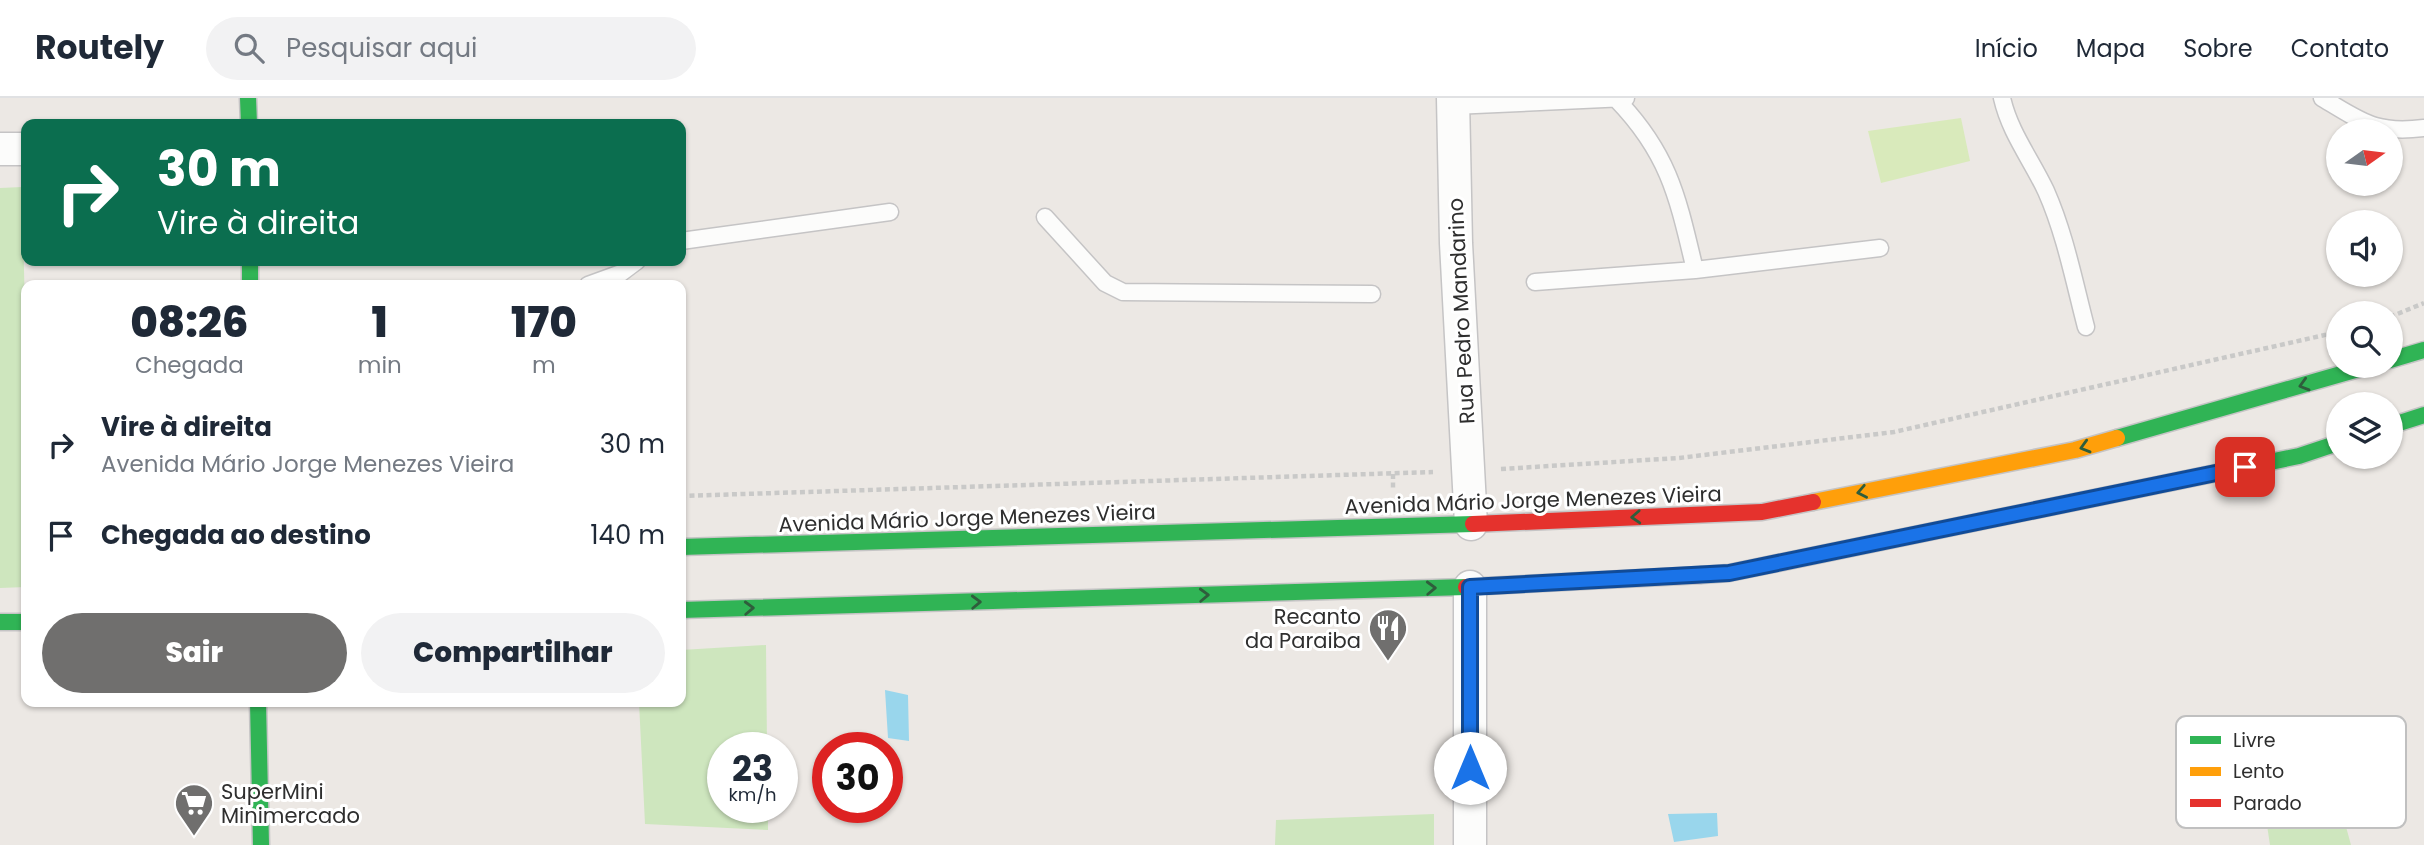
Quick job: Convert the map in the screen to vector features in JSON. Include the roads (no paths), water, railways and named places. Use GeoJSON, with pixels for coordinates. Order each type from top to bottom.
{"type":"FeatureCollection","features":[{"type":"Feature","properties":{"kind":"main road"},"geometry":{"type":"LineString","coordinates":[[248,98],[248,119]]}},
{"type":"Feature","properties":{"kind":"main road"},"geometry":{"type":"LineString","coordinates":[[2403,356],[2424,350]]}},
{"type":"Feature","properties":{"kind":"main road","name":"Avenida Mário Jorge Menezes Vieira"},"geometry":{"type":"LineString","coordinates":[[686,547],[1471,524],[1762,512],[2075,450],[2327,378]]}},
{"type":"Feature","properties":{"kind":"main road"},"geometry":{"type":"LineString","coordinates":[[2403,422],[2424,415]]}},
{"type":"Feature","properties":{"kind":"main road"},"geometry":{"type":"LineString","coordinates":[[686,610],[1470,587],[1729,573],[2299,456],[2326,447]]}},
{"type":"Feature","properties":{"kind":"main road"},"geometry":{"type":"LineString","coordinates":[[1745,530],[1762,512]]}},
{"type":"Feature","properties":{"kind":"main road"},"geometry":{"type":"LineString","coordinates":[[1729,573],[1734,552]]}},
{"type":"Feature","properties":{"kind":"main road"},"geometry":{"type":"LineString","coordinates":[[0,622],[21,622]]}},
{"type":"Feature","properties":{"kind":"main road"},"geometry":{"type":"LineString","coordinates":[[258,707],[261,845]]}},
{"type":"Feature","properties":{"kind":"street","name":"Rua Pedro Mandarino"},"geometry":{"type":"LineString","coordinates":[[1453,102],[1456,243],[1471,524]]}},
{"type":"Feature","properties":{"kind":"street"},"geometry":{"type":"LineString","coordinates":[[0,149],[21,149]]}},
{"type":"Feature","properties":{"kind":"street"},"geometry":{"type":"LineString","coordinates":[[1470,587],[1470,845]]}},
{"type":"Feature","properties":{"kind":"lane"},"geometry":{"type":"LineString","coordinates":[[2002,98],[2007,120],[2045,188],[2060,224],[2085,327]]}},
{"type":"Feature","properties":{"kind":"lane"},"geometry":{"type":"LineString","coordinates":[[2322,98],[2374,128],[2400,131],[2424,128]]}},
{"type":"Feature","properties":{"kind":"lane"},"geometry":{"type":"LineString","coordinates":[[1453,102],[1623,99],[1656,148],[1675,187],[1695,270]]}},
{"type":"Feature","properties":{"kind":"lane"},"geometry":{"type":"LineString","coordinates":[[686,240],[890,212]]}},
{"type":"Feature","properties":{"kind":"lane"},"geometry":{"type":"LineString","coordinates":[[1045,217],[1105,283],[1123,292],[1373,294]]}},
{"type":"Feature","properties":{"kind":"lane"},"geometry":{"type":"LineString","coordinates":[[1535,282],[1695,270],[1880,248]]}},
{"type":"Feature","properties":{"kind":"lane"},"geometry":{"type":"LineString","coordinates":[[602,280],[621,273],[630,266]]}},
{"type":"Feature","properties":{"kind":"water"},"geometry":{"type":"Polygon","coordinates":[[[885,690],[908,695],[909,741],[903,740],[903,732],[888,732],[885,690]]]}},
{"type":"Feature","properties":{"kind":"water"},"geometry":{"type":"Polygon","coordinates":[[[1717,813],[1718,836],[1674,842],[1668,814],[1717,813]]]}},
{"type":"Feature","properties":{"kind":"place","name":"Recanto da Paraiba"},"geometry":{"type":"Point","coordinates":[1388,662]}},
{"type":"Feature","properties":{"kind":"place","name":"SuperMini Minimercado"},"geometry":{"type":"Point","coordinates":[194,837]}}]}
